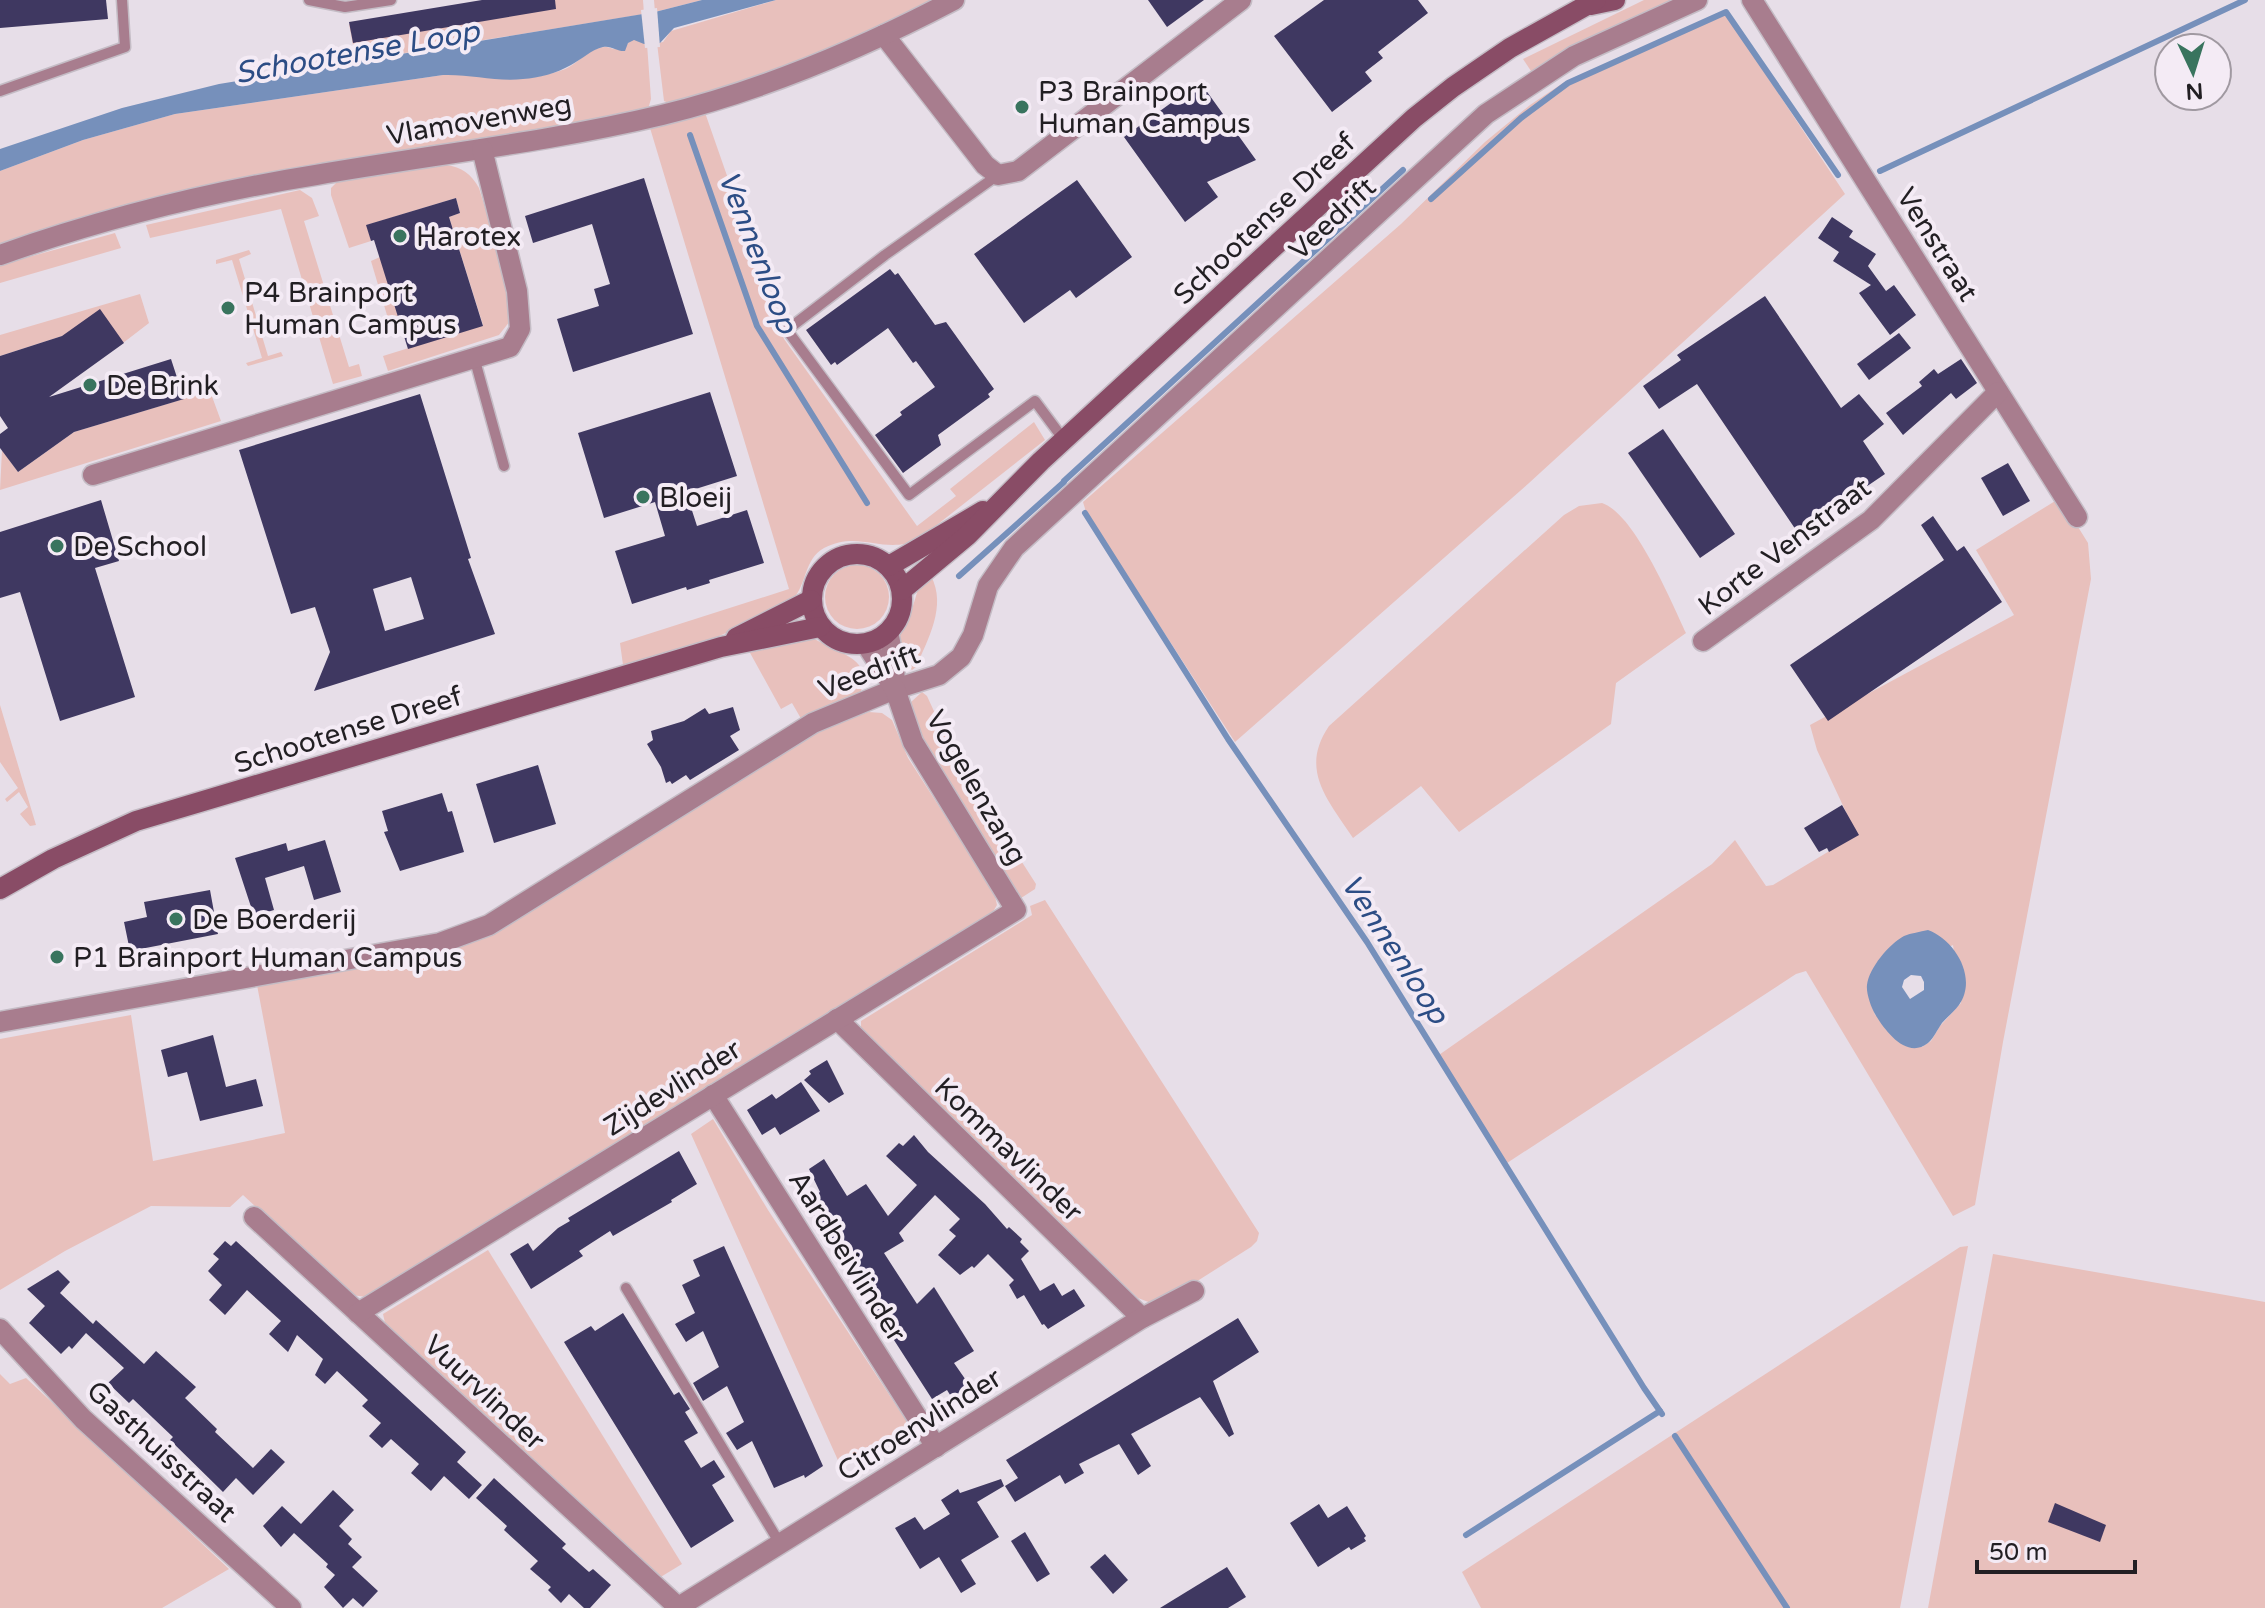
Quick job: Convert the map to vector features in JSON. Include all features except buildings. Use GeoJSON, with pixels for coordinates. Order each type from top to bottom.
{"type":"FeatureCollection","features":[{"type":"Feature","properties":{"kind":"street","name":"Vlamovenweg"},"geometry":{"type":"LineString","coordinates":[[0,255],[123,217],[197,199],[313,175],[482,149],[661,115],[723,98],[809,68],[954,0]]}},
{"type":"Feature","properties":{"kind":"street"},"geometry":{"type":"LineString","coordinates":[[884,35],[985,165],[998,175],[1018,171],[1241,0]]}},
{"type":"Feature","properties":{"kind":"street","name":"Schootense Dreef"},"geometry":{"type":"LineString","coordinates":[[902,590],[934,565],[1064,440],[1414,118],[1510,48],[1594,2],[1615,0]]}},
{"type":"Feature","properties":{"kind":"street","name":"Veedrift"},"geometry":{"type":"LineString","coordinates":[[0,1022],[440,943],[489,925],[813,723],[895,689],[939,675],[961,657],[973,635],[988,586],[1014,548],[1095,477],[1486,114],[1574,56],[1697,0]]}},
{"type":"Feature","properties":{"kind":"street","name":"Venstraat"},"geometry":{"type":"LineString","coordinates":[[1752,0],[2077,517]]}},
{"type":"Feature","properties":{"kind":"street"},"geometry":{"type":"LineString","coordinates":[[93,475],[510,347],[520,329],[517,291],[482,149]]}},
{"type":"Feature","properties":{"kind":"street","name":"Korte Venstraat"},"geometry":{"type":"LineString","coordinates":[[1703,641],[1871,520],[1998,392]]}},
{"type":"Feature","properties":{"kind":"street","name":"Schootense Dreef"},"geometry":{"type":"LineString","coordinates":[[889,566],[997,503]]}},
{"type":"Feature","properties":{"kind":"street"},"geometry":{"type":"LineString","coordinates":[[856,553],[874,556],[889,566],[902,590],[902,605],[897,620],[888,632],[866,644],[840,642],[820,627],[813,614],[811,600],[814,582],[824,567],[838,557],[856,553]]}},
{"type":"Feature","properties":{"kind":"street","name":"Schootense Dreef"},"geometry":{"type":"LineString","coordinates":[[721,647],[811,600]]}},
{"type":"Feature","properties":{"kind":"street","name":"Schootense Dreef"},"geometry":{"type":"LineString","coordinates":[[0,889],[53,859],[136,821],[721,647],[820,627]]}},
{"type":"Feature","properties":{"kind":"street","name":"Vogelenzang"},"geometry":{"type":"LineString","coordinates":[[888,632],[894,661],[895,689]]}},
{"type":"Feature","properties":{"kind":"street","name":"Vogelenzang"},"geometry":{"type":"LineString","coordinates":[[866,644],[895,689],[913,742],[1016,910]]}},
{"type":"Feature","properties":{"kind":"street","name":"Zijdevlinder"},"geometry":{"type":"LineString","coordinates":[[358,1313],[1016,910]]}},
{"type":"Feature","properties":{"kind":"street","name":"Kommavlinder"},"geometry":{"type":"LineString","coordinates":[[837,1019],[1142,1318]]}},
{"type":"Feature","properties":{"kind":"street","name":"Aardbeivlinder"},"geometry":{"type":"LineString","coordinates":[[713,1095],[936,1447]]}},
{"type":"Feature","properties":{"kind":"street","name":"Vuurvlinder"},"geometry":{"type":"LineString","coordinates":[[254,1217],[677,1608]]}},
{"type":"Feature","properties":{"kind":"street","name":"Citroenvlinder"},"geometry":{"type":"LineString","coordinates":[[677,1608],[1142,1318],[1194,1291]]}},
{"type":"Feature","properties":{"kind":"street","name":"Gasthuisstraat"},"geometry":{"type":"LineString","coordinates":[[0,1329],[83,1419],[291,1608]]}},
{"type":"Feature","properties":{"kind":"lane"},"geometry":{"type":"LineString","coordinates":[[0,91],[125,47],[122,0]]}},
{"type":"Feature","properties":{"kind":"lane"},"geometry":{"type":"LineString","coordinates":[[309,0],[345,7],[391,0]]}},
{"type":"Feature","properties":{"kind":"lane"},"geometry":{"type":"LineString","coordinates":[[998,175],[885,255],[787,330],[909,495],[1035,401],[1064,440]]}},
{"type":"Feature","properties":{"kind":"lane"},"geometry":{"type":"LineString","coordinates":[[474,357],[504,466]]}},
{"type":"Feature","properties":{"kind":"lane"},"geometry":{"type":"LineString","coordinates":[[626,1288],[779,1542]]}},
{"type":"Feature","properties":{"kind":"shaded area"},"geometry":{"type":"Polygon","coordinates":[[[486,0],[643,0],[644,14],[356,61],[349,24],[486,0]]]}},
{"type":"Feature","properties":{"kind":"shaded area"},"geometry":{"type":"Polygon","coordinates":[[[654,0],[702,0],[655,12],[654,0]]]}},
{"type":"Feature","properties":{"kind":"shaded area"},"geometry":{"type":"Polygon","coordinates":[[[776,0],[933,0],[837,45],[771,71],[671,104],[664,101],[657,43],[663,42],[671,31],[776,0]]]}},
{"type":"Feature","properties":{"kind":"shaded area"},"geometry":{"type":"Polygon","coordinates":[[[1644,0],[1682,0],[1533,74],[1523,59],[1644,0]]]}},
{"type":"Feature","properties":{"kind":"shaded area"},"geometry":{"type":"Polygon","coordinates":[[[1724,11],[1845,194],[1529,483],[1235,742],[1086,512],[1083,502],[1401,224],[1485,142],[1530,105],[1563,83],[1724,11]]]}},
{"type":"Feature","properties":{"kind":"shaded area"},"geometry":{"type":"Polygon","coordinates":[[[630,40],[647,44],[651,99],[648,109],[0,246],[0,171],[83,140],[175,114],[443,75],[532,78],[566,68],[601,47],[613,49],[626,46],[630,40]]]}},
{"type":"Feature","properties":{"kind":"shaded area"},"geometry":{"type":"Polygon","coordinates":[[[702,104],[784,339],[917,526],[956,496],[950,489],[1034,422],[1045,440],[919,539],[894,545],[849,541],[824,548],[813,558],[798,593],[784,605],[709,640],[623,665],[620,643],[789,589],[647,118],[702,104]]]}},
{"type":"Feature","properties":{"kind":"shaded area"},"geometry":{"type":"Polygon","coordinates":[[[446,165],[466,172],[479,188],[513,300],[510,321],[499,335],[388,371],[383,356],[483,325],[449,217],[460,213],[456,198],[367,225],[371,241],[349,248],[331,188],[338,181],[446,165]]]}},
{"type":"Feature","properties":{"kind":"shaded area"},"geometry":{"type":"Polygon","coordinates":[[[300,190],[312,198],[319,216],[304,221],[349,367],[359,364],[362,376],[333,384],[281,209],[150,238],[146,225],[300,190]]]}},
{"type":"Feature","properties":{"kind":"shaded area"},"geometry":{"type":"Polygon","coordinates":[[[115,233],[121,248],[0,283],[0,265],[115,233]]]}},
{"type":"Feature","properties":{"kind":"shaded area"},"geometry":{"type":"Polygon","coordinates":[[[249,250],[251,254],[239,259],[268,356],[281,352],[283,356],[248,366],[246,363],[262,358],[232,260],[216,264],[216,260],[249,250]]]}},
{"type":"Feature","properties":{"kind":"shaded area"},"geometry":{"type":"Polygon","coordinates":[[[380,257],[399,319],[389,322],[371,261],[380,257]]]}},
{"type":"Feature","properties":{"kind":"shaded area"},"geometry":{"type":"Polygon","coordinates":[[[140,294],[149,323],[123,343],[62,336],[0,356],[0,335],[140,294]]]}},
{"type":"Feature","properties":{"kind":"shaded area"},"geometry":{"type":"Polygon","coordinates":[[[210,391],[221,421],[0,490],[2,450],[18,472],[74,432],[210,391]]]}},
{"type":"Feature","properties":{"kind":"shaded area"},"geometry":{"type":"Polygon","coordinates":[[[2060,498],[2088,543],[2091,579],[1975,1205],[1953,1216],[1806,971],[1796,974],[1504,1165],[1436,1057],[1712,864],[1735,840],[1766,886],[1773,885],[1851,838],[1853,827],[1817,750],[1810,725],[2014,615],[1976,550],[2060,498]],[[1953,945],[1867,986],[1875,1015],[1922,1047],[1931,1041],[1961,1003],[1953,945]]]}},
{"type":"Feature","properties":{"kind":"shaded area"},"geometry":{"type":"Polygon","coordinates":[[[1602,503],[1627,523],[1639,540],[1686,633],[1616,683],[1611,724],[1459,832],[1421,786],[1353,838],[1320,784],[1317,771],[1320,742],[1329,726],[1564,515],[1579,506],[1602,503]]]}},
{"type":"Feature","properties":{"kind":"shaded area"},"geometry":{"type":"Polygon","coordinates":[[[857,565],[875,571],[883,579],[889,597],[883,615],[875,623],[857,629],[839,623],[831,615],[825,597],[831,579],[839,571],[857,565]]]}},
{"type":"Feature","properties":{"kind":"shaded area"},"geometry":{"type":"Polygon","coordinates":[[[931,576],[937,599],[934,622],[912,670],[902,661],[899,638],[919,586],[931,576]]]}},
{"type":"Feature","properties":{"kind":"shaded area"},"geometry":{"type":"Polygon","coordinates":[[[809,637],[854,660],[864,677],[860,693],[803,722],[792,703],[781,709],[749,651],[809,637]]]}},
{"type":"Feature","properties":{"kind":"shaded area"},"geometry":{"type":"Polygon","coordinates":[[[922,692],[927,696],[955,757],[1036,884],[1035,889],[1018,900],[920,748],[909,710],[911,702],[922,692]]]}},
{"type":"Feature","properties":{"kind":"shaded area"},"geometry":{"type":"Polygon","coordinates":[[[0,705],[36,825],[30,826],[20,814],[28,807],[19,792],[7,802],[5,799],[18,788],[0,762],[0,705]]]}},
{"type":"Feature","properties":{"kind":"shaded area"},"geometry":{"type":"Polygon","coordinates":[[[869,712],[882,713],[892,720],[908,758],[994,892],[997,905],[991,915],[367,1297],[351,1295],[243,1195],[230,1207],[151,1206],[65,1251],[0,1290],[0,1039],[131,1015],[153,1161],[285,1133],[257,985],[435,953],[821,729],[869,712]]]}},
{"type":"Feature","properties":{"kind":"shaded area"},"geometry":{"type":"Polygon","coordinates":[[[1045,900],[1259,1233],[1251,1247],[1191,1285],[1151,1303],[1138,1298],[861,1030],[861,1021],[1032,915],[1030,906],[1045,900]]]}},
{"type":"Feature","properties":{"kind":"shaded area"},"geometry":{"type":"Polygon","coordinates":[[[713,1119],[768,1210],[909,1425],[841,1467],[691,1134],[713,1119]]]}},
{"type":"Feature","properties":{"kind":"shaded area"},"geometry":{"type":"Polygon","coordinates":[[[1968,1246],[1900,1608],[1481,1608],[1462,1572],[1960,1247],[1968,1246]]]}},
{"type":"Feature","properties":{"kind":"shaded area"},"geometry":{"type":"Polygon","coordinates":[[[488,1250],[682,1564],[659,1578],[386,1327],[383,1314],[488,1250]]]}},
{"type":"Feature","properties":{"kind":"shaded area"},"geometry":{"type":"Polygon","coordinates":[[[1993,1254],[2265,1302],[2265,1608],[1928,1608],[1993,1254]]]}},
{"type":"Feature","properties":{"kind":"shaded area"},"geometry":{"type":"Polygon","coordinates":[[[0,1374],[10,1384],[26,1378],[229,1569],[162,1608],[0,1608],[0,1374]]]}},
{"type":"Feature","properties":{"kind":"water"},"geometry":{"type":"Polygon","coordinates":[[[702,0],[776,0],[674,28],[660,43],[644,44],[634,40],[628,43],[625,51],[599,48],[566,68],[542,76],[513,80],[443,75],[175,114],[83,140],[0,171],[0,149],[122,108],[219,84],[655,12],[702,0]]]}},
{"type":"Feature","properties":{"kind":"water"},"geometry":{"type":"Polygon","coordinates":[[[1928,930],[1955,951],[1965,972],[1966,983],[1959,1005],[1932,1039],[1912,1048],[1897,1041],[1879,1021],[1870,1004],[1867,985],[1876,964],[1892,945],[1904,936],[1928,930]],[[1911,975],[1904,980],[1902,987],[1910,999],[1924,990],[1921,976],[1911,975]]]}},
{"type":"Feature","properties":{"kind":"pier"},"geometry":{"type":"Polygon","coordinates":[[[657,8],[660,47],[645,48],[641,10],[657,8]]]}},
{"type":"Feature","properties":{"kind":"waterway"},"geometry":{"type":"LineString","coordinates":[[1880,171],[2245,0]]}},
{"type":"Feature","properties":{"kind":"waterway"},"geometry":{"type":"LineString","coordinates":[[1431,199],[1521,118],[1568,83],[1726,12],[1838,175]]}},
{"type":"Feature","properties":{"kind":"waterway","name":"Vennenloop"},"geometry":{"type":"LineString","coordinates":[[690,135],[757,326],[867,503]]}},
{"type":"Feature","properties":{"kind":"waterway"},"geometry":{"type":"LineString","coordinates":[[1064,481],[1403,170]]}},
{"type":"Feature","properties":{"kind":"waterway","name":"Vennenloop"},"geometry":{"type":"LineString","coordinates":[[959,576],[1064,482]]}},
{"type":"Feature","properties":{"kind":"waterway","name":"Vennenloop"},"geometry":{"type":"LineString","coordinates":[[1085,513],[1228,739],[1367,942],[1662,1414]]}},
{"type":"Feature","properties":{"kind":"waterway"},"geometry":{"type":"LineString","coordinates":[[1466,1535],[1660,1411]]}},
{"type":"Feature","properties":{"kind":"waterway","name":"Vennenloop"},"geometry":{"type":"LineString","coordinates":[[1675,1436],[1787,1608]]}},
{"type":"Feature","properties":{"kind":"place","name":"P3 Brainport Human Campus"},"geometry":{"type":"Point","coordinates":[1022,107]}},
{"type":"Feature","properties":{"kind":"place","name":"Harotex"},"geometry":{"type":"Point","coordinates":[400,236]}},
{"type":"Feature","properties":{"kind":"place","name":"P4 Brainport Human Campus"},"geometry":{"type":"Point","coordinates":[228,308]}},
{"type":"Feature","properties":{"kind":"place","name":"De Brink"},"geometry":{"type":"Point","coordinates":[90,385]}},
{"type":"Feature","properties":{"kind":"place","name":"Bloeij"},"geometry":{"type":"Point","coordinates":[643,497]}},
{"type":"Feature","properties":{"kind":"place","name":"De School"},"geometry":{"type":"Point","coordinates":[57,546]}},
{"type":"Feature","properties":{"kind":"place","name":"De Boerderij"},"geometry":{"type":"Point","coordinates":[176,919]}},
{"type":"Feature","properties":{"kind":"place","name":"P1 Brainport Human Campus"},"geometry":{"type":"Point","coordinates":[57,957]}},
{"type":"Feature","properties":{"kind":"water label","name":"Schootense Loop"},"geometry":{"type":"Point","coordinates":[357,52]}}]}
